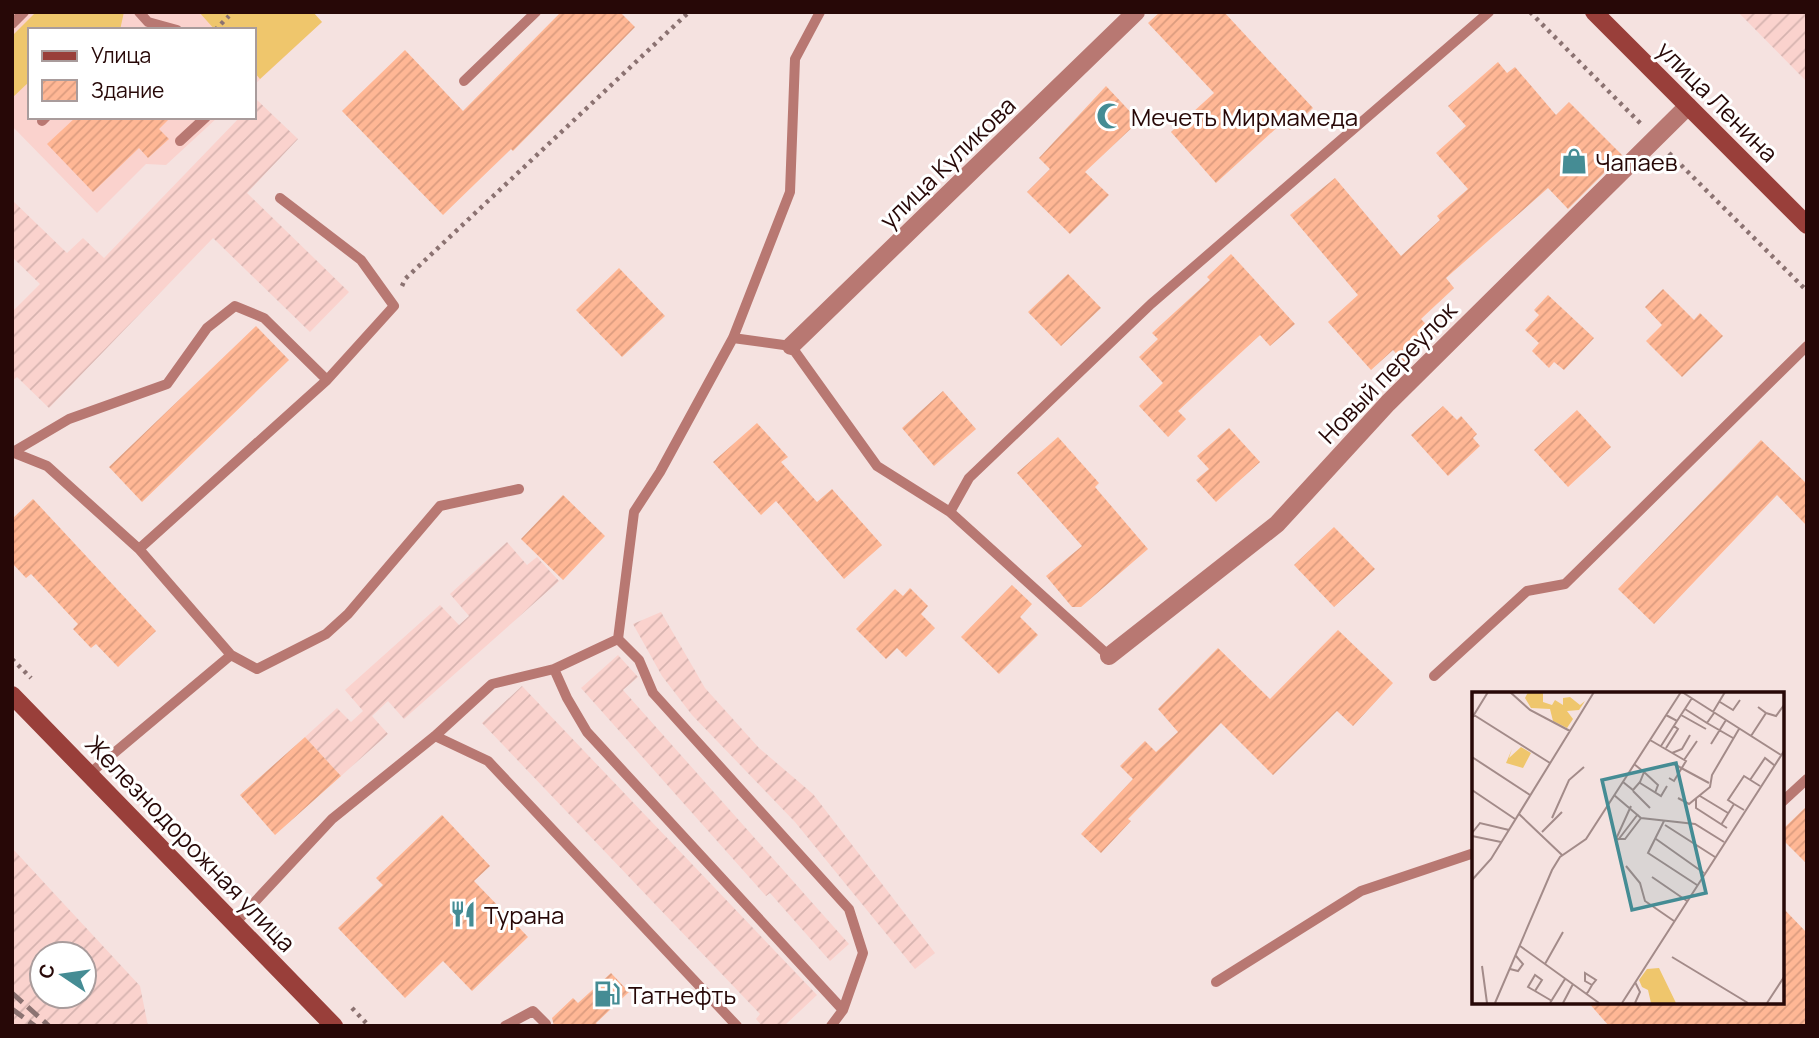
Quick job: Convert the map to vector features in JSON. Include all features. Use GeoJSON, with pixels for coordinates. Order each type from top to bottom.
{"type":"FeatureCollection","features":[{"type":"Feature","properties":{"kind":"main road","name":"улица Ленина"},"geometry":{"type":"LineString","coordinates":[[1594,12],[1807,225]]}},
{"type":"Feature","properties":{"kind":"main road","name":"Железнодорожная улица"},"geometry":{"type":"LineString","coordinates":[[12,695],[334,1026]]}},
{"type":"Feature","properties":{"kind":"street","name":"улица Куликова"},"geometry":{"type":"LineString","coordinates":[[791,346],[1136,12]]}},
{"type":"Feature","properties":{"kind":"street","name":"Новый переулок"},"geometry":{"type":"LineString","coordinates":[[1109,656],[1277,524],[1388,403],[1688,106]]}},
{"type":"Feature","properties":{"kind":"lane"},"geometry":{"type":"LineString","coordinates":[[12,24],[24,12]]}},
{"type":"Feature","properties":{"kind":"lane"},"geometry":{"type":"LineString","coordinates":[[139,12],[144,26]]}},
{"type":"Feature","properties":{"kind":"lane"},"geometry":{"type":"LineString","coordinates":[[464,81],[536,12]]}},
{"type":"Feature","properties":{"kind":"lane"},"geometry":{"type":"LineString","coordinates":[[618,639],[634,512],[660,472],[733,338],[790,192],[795,59],[820,12]]}},
{"type":"Feature","properties":{"kind":"lane"},"geometry":{"type":"LineString","coordinates":[[950,512],[969,478],[1152,304],[1489,12]]}},
{"type":"Feature","properties":{"kind":"lane"},"geometry":{"type":"LineString","coordinates":[[180,141],[204,119]]}},
{"type":"Feature","properties":{"kind":"lane"},"geometry":{"type":"LineString","coordinates":[[139,549],[327,380],[394,306],[361,260],[280,198]]}},
{"type":"Feature","properties":{"kind":"lane"},"geometry":{"type":"LineString","coordinates":[[12,452],[69,419],[167,384],[207,328],[235,306],[264,318],[327,380]]}},
{"type":"Feature","properties":{"kind":"lane"},"geometry":{"type":"LineString","coordinates":[[733,338],[791,346],[877,466],[950,512],[1109,656]]}},
{"type":"Feature","properties":{"kind":"lane"},"geometry":{"type":"LineString","coordinates":[[1434,676],[1527,591],[1565,584],[1807,346]]}},
{"type":"Feature","properties":{"kind":"lane"},"geometry":{"type":"LineString","coordinates":[[12,452],[47,466],[139,549],[231,655],[257,669],[327,634],[348,614],[440,506],[519,489]]}},
{"type":"Feature","properties":{"kind":"lane"},"geometry":{"type":"LineString","coordinates":[[234,923],[332,819],[435,736],[492,684],[554,669],[618,639]]}},
{"type":"Feature","properties":{"kind":"lane"},"geometry":{"type":"LineString","coordinates":[[618,639],[639,660],[653,693],[849,909],[863,953],[843,1010],[831,1026]]}},
{"type":"Feature","properties":{"kind":"lane"},"geometry":{"type":"LineString","coordinates":[[89,774],[231,655]]}},
{"type":"Feature","properties":{"kind":"lane"},"geometry":{"type":"LineString","coordinates":[[554,669],[587,732],[843,1010]]}},
{"type":"Feature","properties":{"kind":"lane"},"geometry":{"type":"LineString","coordinates":[[435,736],[488,761],[737,1026]]}},
{"type":"Feature","properties":{"kind":"lane"},"geometry":{"type":"LineString","coordinates":[[1784,800],[1807,779]]}},
{"type":"Feature","properties":{"kind":"lane"},"geometry":{"type":"LineString","coordinates":[[1216,982],[1361,891],[1472,854]]}},
{"type":"Feature","properties":{"kind":"lane"},"geometry":{"type":"LineString","coordinates":[[505,1026],[533,1011],[546,1024]]}},
{"type":"Feature","properties":{"kind":"path"},"geometry":{"type":"LineString","coordinates":[[394,306],[405,279],[689,12]]}},
{"type":"Feature","properties":{"kind":"path"},"geometry":{"type":"LineString","coordinates":[[217,28],[229,16]]}},
{"type":"Feature","properties":{"kind":"shaded area"},"geometry":{"type":"Polygon","coordinates":[[[12,12],[313,12],[322,22],[256,83],[256,28],[28,28],[28,119],[216,119],[166,165],[146,164],[97,213],[12,126],[12,12]]]}},
{"type":"Feature","properties":{"kind":"shaded area"},"geometry":{"type":"Polygon","coordinates":[[[36,12],[124,12],[120,28],[28,28],[28,83],[12,98],[12,36],[36,12]]]}},
{"type":"Feature","properties":{"kind":"shaded area"},"geometry":{"type":"Polygon","coordinates":[[[199,12],[313,12],[322,22],[260,79],[256,74],[256,28],[213,28],[199,12]]]}},
{"type":"Feature","properties":{"kind":"shaded area"},"geometry":{"type":"Polygon","coordinates":[[[1738,12],[1807,12],[1807,82],[1738,12]]]}},
{"type":"Feature","properties":{"kind":"shaded area"},"geometry":{"type":"Polygon","coordinates":[[[256,101],[298,139],[247,193],[349,292],[310,332],[213,238],[49,408],[17,377],[12,381],[12,312],[40,284],[12,257],[12,200],[67,253],[83,238],[104,258],[238,119],[256,119],[256,101]]]}},
{"type":"Feature","properties":{"kind":"shaded area"},"geometry":{"type":"Polygon","coordinates":[[[507,542],[527,565],[537,557],[559,581],[404,719],[388,701],[372,716],[388,734],[341,776],[305,737],[337,708],[351,722],[363,711],[345,690],[440,605],[459,625],[469,616],[450,594],[507,542]]]}},
{"type":"Feature","properties":{"kind":"shaded area"},"geometry":{"type":"Polygon","coordinates":[[[661,612],[705,688],[759,748],[813,794],[935,953],[915,969],[795,822],[692,715],[662,676],[633,624],[661,612]]]}},
{"type":"Feature","properties":{"kind":"shaded area"},"geometry":{"type":"Polygon","coordinates":[[[618,655],[638,677],[623,690],[849,944],[830,961],[770,893],[766,896],[581,688],[618,655]]]}},
{"type":"Feature","properties":{"kind":"shaded area"},"geometry":{"type":"Polygon","coordinates":[[[522,686],[817,995],[784,1026],[762,1026],[756,1019],[760,1014],[482,723],[522,686]]]}},
{"type":"Feature","properties":{"kind":"shaded area"},"geometry":{"type":"Polygon","coordinates":[[[12,848],[97,940],[28,940],[28,1010],[98,1010],[98,941],[140,986],[148,1026],[12,1026],[12,848]]]}},
{"type":"Feature","properties":{"kind":"building"},"geometry":{"type":"Polygon","coordinates":[[[561,12],[620,12],[635,27],[513,151],[511,149],[443,215],[342,111],[405,50],[463,111],[561,12]]]}},
{"type":"Feature","properties":{"kind":"building"},"geometry":{"type":"Polygon","coordinates":[[[1160,12],[1224,12],[1313,108],[1290,130],[1282,123],[1216,183],[1171,132],[1214,93],[1148,23],[1160,12]]]}},
{"type":"Feature","properties":{"kind":"building"},"geometry":{"type":"Polygon","coordinates":[[[1498,62],[1507,73],[1515,67],[1556,115],[1569,102],[1622,155],[1568,209],[1548,188],[1446,278],[1454,288],[1421,319],[1436,335],[1405,363],[1393,350],[1371,370],[1328,322],[1358,295],[1290,215],[1335,178],[1401,256],[1440,220],[1437,216],[1468,189],[1436,153],[1466,126],[1448,106],[1498,62]]]}},
{"type":"Feature","properties":{"kind":"building"},"geometry":{"type":"Polygon","coordinates":[[[1106,86],[1139,121],[1085,172],[1109,195],[1070,234],[1027,192],[1050,169],[1039,158],[1106,86]]]}},
{"type":"Feature","properties":{"kind":"building"},"geometry":{"type":"Polygon","coordinates":[[[74,119],[169,119],[159,129],[169,139],[148,158],[139,148],[93,192],[47,144],[74,119]]]}},
{"type":"Feature","properties":{"kind":"building"},"geometry":{"type":"Polygon","coordinates":[[[1231,254],[1295,324],[1270,346],[1260,335],[1178,411],[1186,419],[1168,437],[1139,406],[1163,383],[1139,357],[1158,339],[1152,333],[1210,280],[1207,277],[1231,254]]]}},
{"type":"Feature","properties":{"kind":"building"},"geometry":{"type":"Polygon","coordinates":[[[619,268],[665,316],[622,357],[576,310],[619,268]]]}},
{"type":"Feature","properties":{"kind":"building"},"geometry":{"type":"Polygon","coordinates":[[[1068,274],[1101,308],[1061,346],[1028,312],[1068,274]]]}},
{"type":"Feature","properties":{"kind":"building"},"geometry":{"type":"Polygon","coordinates":[[[1663,289],[1694,320],[1700,313],[1723,336],[1682,377],[1646,341],[1662,325],[1645,307],[1663,289]]]}},
{"type":"Feature","properties":{"kind":"building"},"geometry":{"type":"Polygon","coordinates":[[[1548,295],[1594,338],[1564,370],[1554,362],[1549,368],[1532,351],[1539,343],[1525,330],[1539,315],[1534,310],[1548,295]]]}},
{"type":"Feature","properties":{"kind":"building"},"geometry":{"type":"Polygon","coordinates":[[[256,326],[289,360],[142,502],[109,467],[256,326]]]}},
{"type":"Feature","properties":{"kind":"building"},"geometry":{"type":"Polygon","coordinates":[[[943,391],[976,429],[934,466],[902,428],[943,391]]]}},
{"type":"Feature","properties":{"kind":"building"},"geometry":{"type":"Polygon","coordinates":[[[1443,406],[1457,420],[1461,416],[1477,434],[1473,438],[1480,446],[1448,476],[1411,435],[1443,406]]]}},
{"type":"Feature","properties":{"kind":"building"},"geometry":{"type":"Polygon","coordinates":[[[1577,410],[1611,447],[1568,487],[1534,450],[1577,410]]]}},
{"type":"Feature","properties":{"kind":"building"},"geometry":{"type":"Polygon","coordinates":[[[757,423],[788,457],[781,462],[817,502],[832,489],[882,545],[844,579],[776,501],[761,515],[713,462],[757,423]]]}},
{"type":"Feature","properties":{"kind":"building"},"geometry":{"type":"Polygon","coordinates":[[[1229,428],[1260,462],[1216,502],[1196,480],[1209,469],[1197,456],[1229,428]]]}},
{"type":"Feature","properties":{"kind":"building"},"geometry":{"type":"Polygon","coordinates":[[[1058,437],[1099,483],[1095,487],[1148,549],[1081,607],[1072,607],[1046,576],[1082,546],[1017,473],[1058,437]]]}},
{"type":"Feature","properties":{"kind":"building"},"geometry":{"type":"Polygon","coordinates":[[[1761,440],[1807,484],[1807,526],[1777,495],[1654,624],[1618,589],[1761,440]]]}},
{"type":"Feature","properties":{"kind":"building"},"geometry":{"type":"Polygon","coordinates":[[[563,495],[605,536],[563,580],[521,539],[563,495]]]}},
{"type":"Feature","properties":{"kind":"building"},"geometry":{"type":"Polygon","coordinates":[[[33,499],[156,631],[118,667],[96,644],[91,648],[73,629],[78,624],[31,574],[26,578],[12,563],[12,519],[33,499]]]}},
{"type":"Feature","properties":{"kind":"building"},"geometry":{"type":"Polygon","coordinates":[[[1334,527],[1375,569],[1334,607],[1294,565],[1334,527]]]}},
{"type":"Feature","properties":{"kind":"building"},"geometry":{"type":"Polygon","coordinates":[[[1012,585],[1032,604],[1020,617],[1038,635],[999,674],[961,637],[1012,585]]]}},
{"type":"Feature","properties":{"kind":"building"},"geometry":{"type":"Polygon","coordinates":[[[910,588],[928,606],[921,614],[935,628],[906,657],[897,648],[886,659],[856,629],[895,589],[903,596],[910,588]]]}},
{"type":"Feature","properties":{"kind":"building"},"geometry":{"type":"Polygon","coordinates":[[[1338,630],[1393,683],[1353,726],[1337,711],[1273,775],[1221,723],[1128,819],[1131,821],[1101,853],[1081,834],[1133,779],[1120,766],[1145,741],[1156,752],[1178,732],[1158,709],[1218,648],[1270,699],[1338,630]]]}},
{"type":"Feature","properties":{"kind":"building"},"geometry":{"type":"Polygon","coordinates":[[[305,737],[341,776],[275,835],[240,795],[305,737]]]}},
{"type":"Feature","properties":{"kind":"building"},"geometry":{"type":"Polygon","coordinates":[[[1807,806],[1807,864],[1784,841],[1784,828],[1807,806]]]}},
{"type":"Feature","properties":{"kind":"building"},"geometry":{"type":"Polygon","coordinates":[[[442,815],[490,866],[474,881],[528,937],[472,991],[443,961],[405,998],[338,928],[383,885],[376,878],[442,815]]]}},
{"type":"Feature","properties":{"kind":"building"},"geometry":{"type":"Polygon","coordinates":[[[1784,909],[1807,933],[1807,1026],[1609,1026],[1589,1003],[1784,1003],[1784,909]]]}},
{"type":"Feature","properties":{"kind":"building"},"geometry":{"type":"Polygon","coordinates":[[[611,973],[629,992],[596,1023],[598,1026],[554,1026],[552,1018],[573,998],[578,1003],[611,973]]]}},
{"type":"Feature","properties":{"kind":"railway"},"geometry":{"type":"LineString","coordinates":[[12,993],[49,1026]]}},
{"type":"Feature","properties":{"kind":"railway"},"geometry":{"type":"LineString","coordinates":[[12,1009],[35,1026]]}},
{"type":"Feature","properties":{"kind":"place","name":"Мечеть Мирмамеда"},"geometry":{"type":"Point","coordinates":[1110,116]}},
{"type":"Feature","properties":{"kind":"place","name":"Чапаев"},"geometry":{"type":"Point","coordinates":[1574,161]}},
{"type":"Feature","properties":{"kind":"place","name":"Турана"},"geometry":{"type":"Point","coordinates":[463,914]}},
{"type":"Feature","properties":{"kind":"place","name":"Татнефть"},"geometry":{"type":"Point","coordinates":[607,994]}}]}
